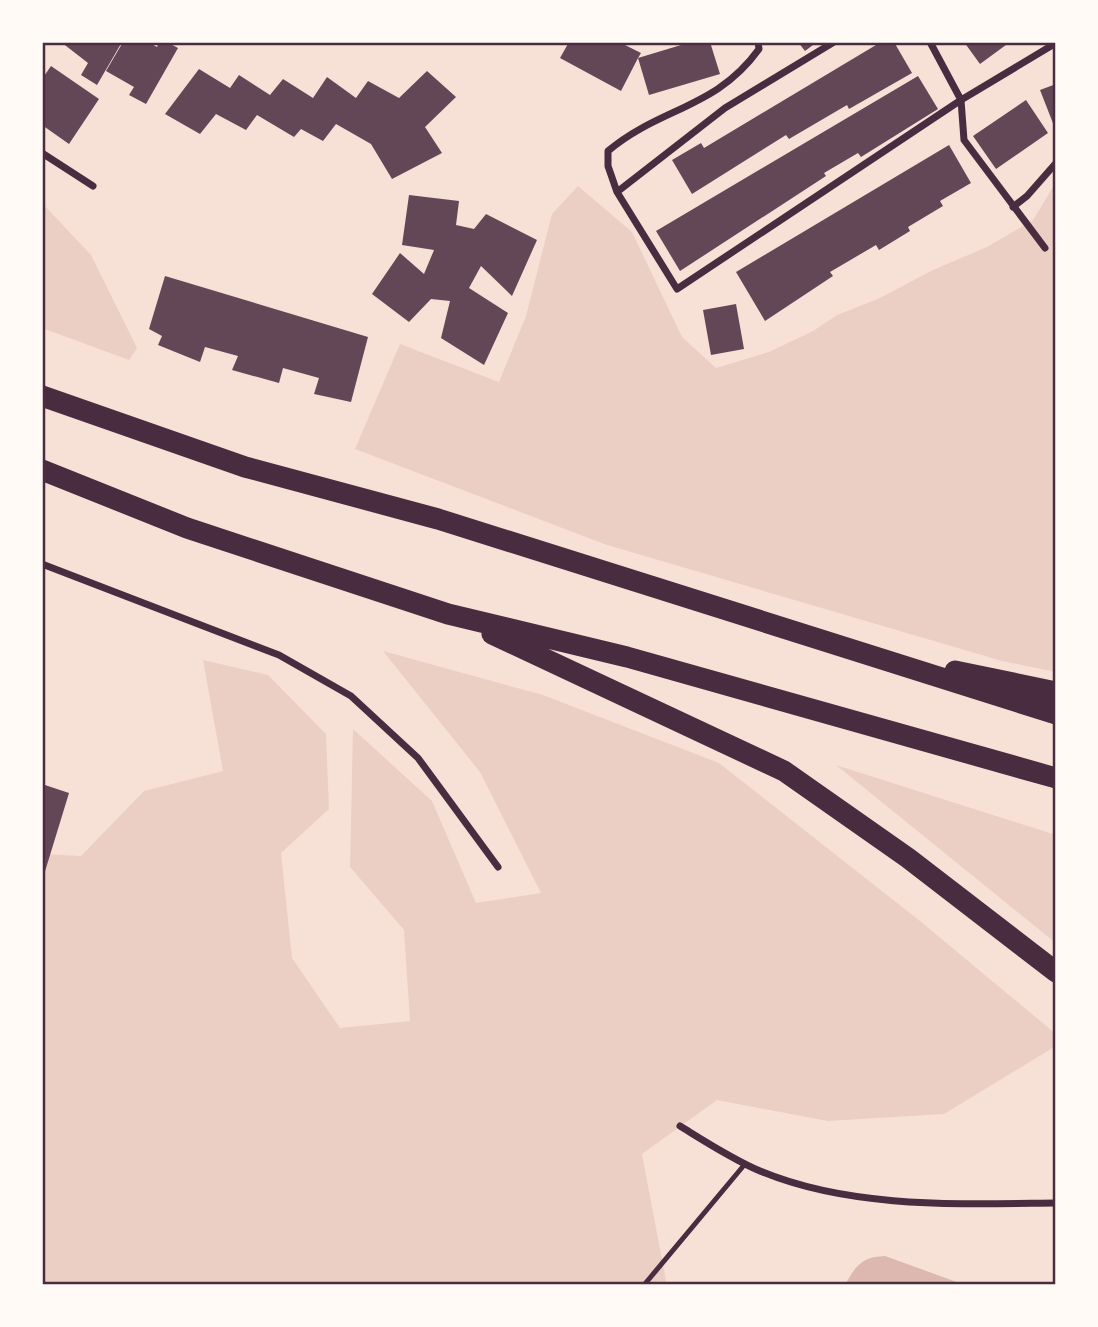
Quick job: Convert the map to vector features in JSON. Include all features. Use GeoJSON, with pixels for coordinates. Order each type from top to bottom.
{"type":"FeatureCollection","features":[{"type":"Feature","properties":{"kind":"highway"},"geometry":{"type":"LineString","coordinates":[[42,396],[245,467],[438,519],[829,645],[1056,714]]}},
{"type":"Feature","properties":{"kind":"highway"},"geometry":{"type":"LineString","coordinates":[[42,470],[187,528],[449,614],[627,657],[1056,778]]}},
{"type":"Feature","properties":{"kind":"highway"},"geometry":{"type":"LineString","coordinates":[[449,614],[784,771],[908,858],[1056,971]]}},
{"type":"Feature","properties":{"kind":"highway"},"geometry":{"type":"LineString","coordinates":[[829,645],[1056,692]]}},
{"type":"Feature","properties":{"kind":"street"},"geometry":{"type":"LineString","coordinates":[[758,42],[759,49],[741,73],[717,92],[630,133],[608,151],[608,166],[617,192],[677,289],[961,100],[1056,43]]}},
{"type":"Feature","properties":{"kind":"street"},"geometry":{"type":"LineString","coordinates":[[617,192],[725,107],[834,42]]}},
{"type":"Feature","properties":{"kind":"street"},"geometry":{"type":"LineString","coordinates":[[930,42],[961,100],[964,140],[1045,248]]}},
{"type":"Feature","properties":{"kind":"street"},"geometry":{"type":"LineString","coordinates":[[42,153],[93,186]]}},
{"type":"Feature","properties":{"kind":"street"},"geometry":{"type":"LineString","coordinates":[[1013,206],[1027,197],[1056,163]]}},
{"type":"Feature","properties":{"kind":"street"},"geometry":{"type":"LineString","coordinates":[[42,564],[279,656],[351,696],[418,758],[498,867]]}},
{"type":"Feature","properties":{"kind":"street"},"geometry":{"type":"LineString","coordinates":[[680,1126],[745,1164],[788,1181],[838,1192],[952,1203],[1056,1203]]}},
{"type":"Feature","properties":{"kind":"lane"},"geometry":{"type":"LineString","coordinates":[[643,1285],[745,1164]]}},
{"type":"Feature","properties":{"kind":"shaded area"},"geometry":{"type":"Polygon","coordinates":[[[1056,182],[1056,672],[1002,661],[607,545],[355,449],[400,344],[499,382],[526,316],[552,214],[578,186],[632,232],[682,337],[716,368],[769,352],[813,331],[837,315],[880,298],[933,270],[987,247],[1033,220],[1056,182]]]}},
{"type":"Feature","properties":{"kind":"shaded area"},"geometry":{"type":"Polygon","coordinates":[[[42,203],[91,255],[137,348],[129,360],[42,328],[42,203]]]}},
{"type":"Feature","properties":{"kind":"shaded area"},"geometry":{"type":"Polygon","coordinates":[[[383,651],[543,695],[719,763],[920,921],[1056,1034],[1056,1046],[944,1114],[828,1121],[717,1100],[642,1154],[666,1281],[662,1285],[42,1285],[42,854],[81,856],[144,791],[223,771],[203,660],[268,675],[326,734],[329,809],[281,853],[292,958],[340,1028],[410,1021],[404,930],[350,867],[353,729],[432,801],[476,903],[541,893],[480,772],[383,651]]]}},
{"type":"Feature","properties":{"kind":"shaded area"},"geometry":{"type":"Polygon","coordinates":[[[836,765],[1056,835],[1056,942],[1052,940],[836,765]]]}},
{"type":"Feature","properties":{"kind":"shaded area"},"geometry":{"type":"Polygon","coordinates":[[[885,1256],[965,1285],[845,1285],[860,1263],[885,1256]]]}},
{"type":"Feature","properties":{"kind":"building"},"geometry":{"type":"Polygon","coordinates":[[[61,42],[122,42],[97,85],[81,75],[88,63],[61,42]]]}},
{"type":"Feature","properties":{"kind":"building"},"geometry":{"type":"Polygon","coordinates":[[[123,42],[148,42],[157,47],[159,42],[167,42],[178,48],[146,104],[129,95],[134,87],[106,71],[123,42]]]}},
{"type":"Feature","properties":{"kind":"building"},"geometry":{"type":"Polygon","coordinates":[[[569,42],[619,42],[641,53],[621,91],[560,58],[569,42]]]}},
{"type":"Feature","properties":{"kind":"building"},"geometry":{"type":"Polygon","coordinates":[[[691,42],[710,42],[720,74],[649,95],[638,58],[691,42]]]}},
{"type":"Feature","properties":{"kind":"building"},"geometry":{"type":"Polygon","coordinates":[[[798,42],[817,42],[805,51],[798,42]]]}},
{"type":"Feature","properties":{"kind":"building"},"geometry":{"type":"Polygon","coordinates":[[[881,42],[894,42],[912,73],[849,109],[847,105],[789,139],[786,135],[692,194],[672,160],[701,143],[704,148],[881,42]]]}},
{"type":"Feature","properties":{"kind":"building"},"geometry":{"type":"Polygon","coordinates":[[[964,42],[1010,42],[980,64],[964,42]]]}},
{"type":"Feature","properties":{"kind":"building"},"geometry":{"type":"Polygon","coordinates":[[[51,66],[99,99],[69,144],[42,125],[42,79],[51,66]]]}},
{"type":"Feature","properties":{"kind":"building"},"geometry":{"type":"Polygon","coordinates":[[[199,69],[230,88],[239,75],[270,95],[283,79],[313,98],[327,77],[356,98],[368,81],[399,98],[427,71],[456,97],[425,127],[442,153],[392,179],[371,144],[336,124],[323,141],[301,129],[294,137],[257,115],[246,130],[216,114],[200,134],[165,114],[199,69]]]}},
{"type":"Feature","properties":{"kind":"building"},"geometry":{"type":"Polygon","coordinates":[[[918,76],[938,109],[861,157],[858,153],[824,173],[826,176],[680,271],[656,231],[918,76]]]}},
{"type":"Feature","properties":{"kind":"building"},"geometry":{"type":"Polygon","coordinates":[[[1056,84],[1056,131],[1040,90],[1056,84]]]}},
{"type":"Feature","properties":{"kind":"building"},"geometry":{"type":"Polygon","coordinates":[[[1026,100],[1048,133],[996,169],[973,136],[1026,100]]]}},
{"type":"Feature","properties":{"kind":"building"},"geometry":{"type":"Polygon","coordinates":[[[949,145],[971,183],[940,201],[943,206],[908,227],[910,231],[879,250],[876,245],[830,272],[833,276],[765,321],[736,272],[949,145]]]}},
{"type":"Feature","properties":{"kind":"building"},"geometry":{"type":"Polygon","coordinates":[[[409,195],[459,201],[456,225],[474,229],[486,214],[537,240],[512,296],[481,266],[469,288],[508,313],[484,365],[441,338],[450,301],[431,299],[409,322],[372,294],[400,253],[424,274],[434,250],[402,245],[409,195]]]}},
{"type":"Feature","properties":{"kind":"building"},"geometry":{"type":"Polygon","coordinates":[[[165,276],[368,337],[351,402],[314,394],[319,378],[283,368],[279,383],[232,370],[238,356],[205,347],[200,362],[158,345],[162,336],[149,329],[165,276]]]}},
{"type":"Feature","properties":{"kind":"building"},"geometry":{"type":"Polygon","coordinates":[[[736,304],[744,349],[711,355],[703,310],[736,304]]]}},
{"type":"Feature","properties":{"kind":"building"},"geometry":{"type":"Polygon","coordinates":[[[42,784],[69,793],[43,878],[42,878],[42,784]]]}}]}
